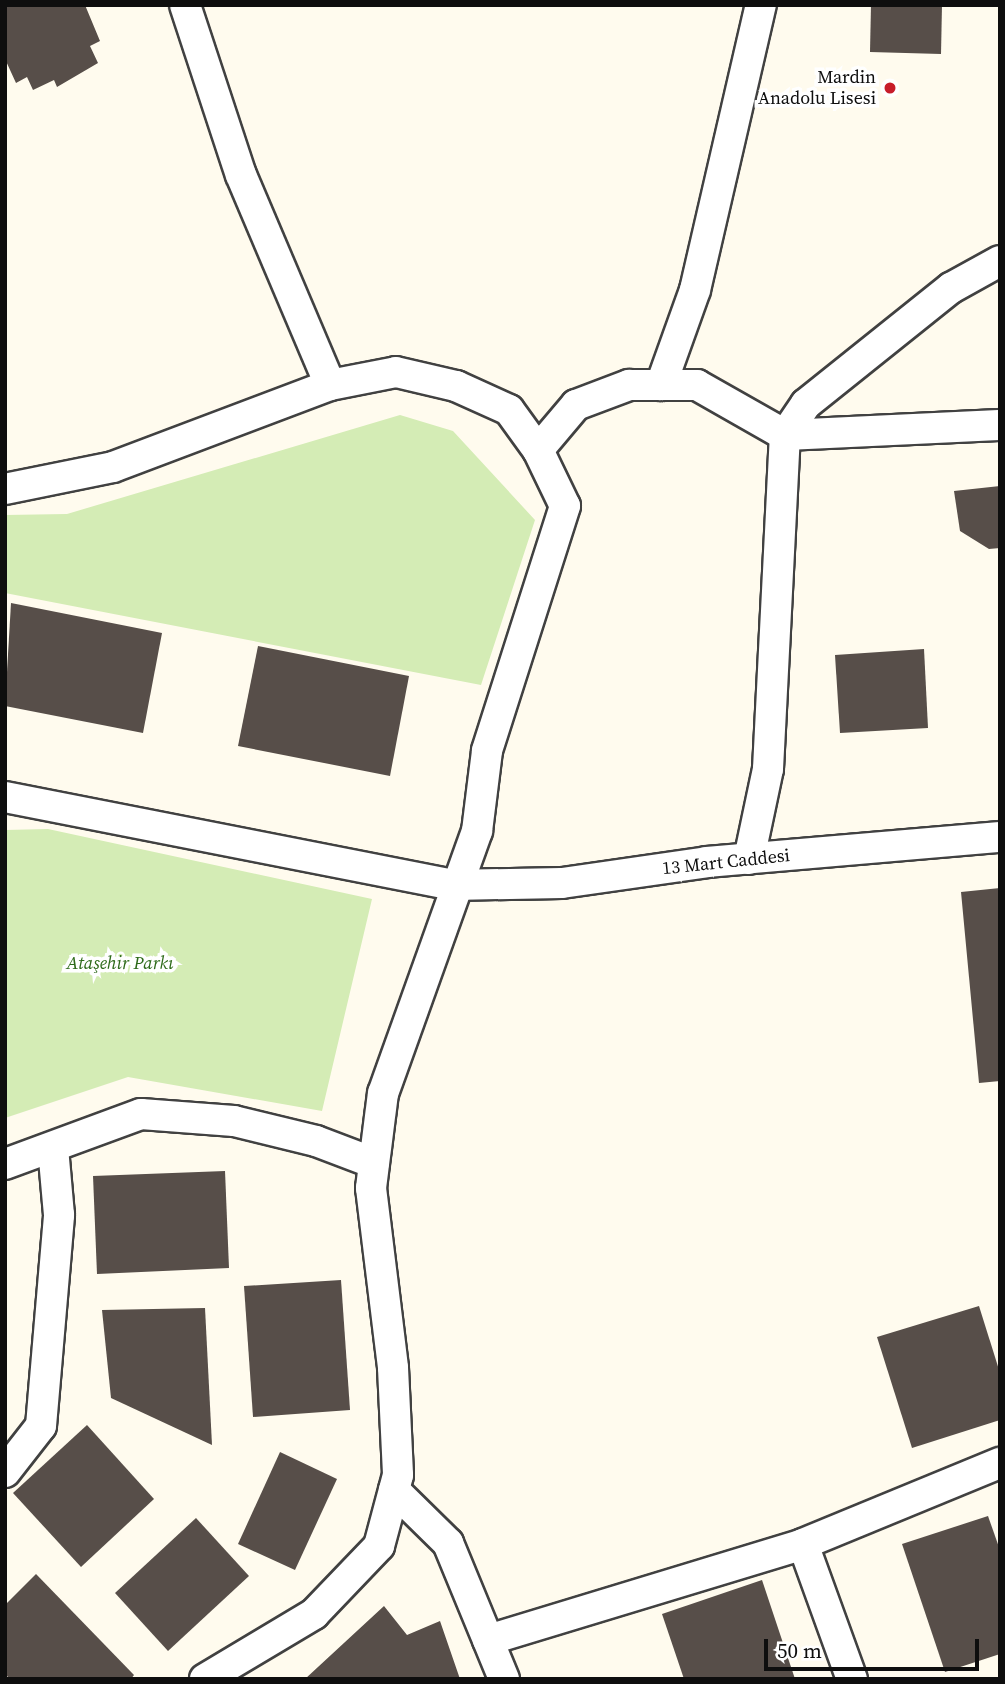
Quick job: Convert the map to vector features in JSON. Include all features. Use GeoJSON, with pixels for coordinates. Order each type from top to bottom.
{"type":"FeatureCollection","features":[{"type":"Feature","properties":{"kind":"street"},"geometry":{"type":"LineString","coordinates":[[185,5],[241,175],[330,386]]}},
{"type":"Feature","properties":{"kind":"street"},"geometry":{"type":"LineString","coordinates":[[661,385],[695,290],[761,5]]}},
{"type":"Feature","properties":{"kind":"street"},"geometry":{"type":"LineString","coordinates":[[749,859],[768,769],[785,435],[806,404],[951,288],[1000,261]]}},
{"type":"Feature","properties":{"kind":"street"},"geometry":{"type":"LineString","coordinates":[[5,489],[113,467],[330,386],[396,372],[456,386],[509,410],[538,450],[565,506],[487,751],[477,831],[453,886],[383,1093],[371,1188],[394,1368],[394,1490],[379,1546],[314,1614],[205,1679]]}},
{"type":"Feature","properties":{"kind":"street"},"geometry":{"type":"LineString","coordinates":[[538,450],[576,405],[629,385],[697,385],[785,435],[1000,425]]}},
{"type":"Feature","properties":{"kind":"street","name":"13 Mart Caddesi"},"geometry":{"type":"LineString","coordinates":[[5,797],[453,886],[562,883],[749,859],[1000,837]]}},
{"type":"Feature","properties":{"kind":"street"},"geometry":{"type":"LineString","coordinates":[[5,1164],[141,1114],[234,1121],[316,1141],[374,1163]]}},
{"type":"Feature","properties":{"kind":"street"},"geometry":{"type":"LineString","coordinates":[[5,1472],[41,1426],[59,1214],[53,1148]]}},
{"type":"Feature","properties":{"kind":"street"},"geometry":{"type":"LineString","coordinates":[[488,1640],[803,1544],[1000,1463]]}},
{"type":"Feature","properties":{"kind":"street"},"geometry":{"type":"LineString","coordinates":[[394,1490],[448,1544],[504,1679]]}},
{"type":"Feature","properties":{"kind":"street"},"geometry":{"type":"LineString","coordinates":[[803,1544],[852,1679]]}},
{"type":"Feature","properties":{"kind":"green space"},"geometry":{"type":"Polygon","coordinates":[[[400,415],[453,431],[535,520],[481,685],[5,593],[5,515],[67,514],[400,415]]]}},
{"type":"Feature","properties":{"kind":"green space","name":"Ataşehir Parkı"},"geometry":{"type":"Polygon","coordinates":[[[48,829],[372,899],[322,1111],[128,1077],[5,1118],[5,830],[48,829]]]}},
{"type":"Feature","properties":{"kind":"building"},"geometry":{"type":"Polygon","coordinates":[[[5,5],[85,5],[100,41],[90,46],[98,63],[57,87],[54,80],[33,90],[27,77],[16,83],[5,59],[5,5]]]}},
{"type":"Feature","properties":{"kind":"building"},"geometry":{"type":"Polygon","coordinates":[[[871,5],[942,5],[941,54],[870,52],[871,5]]]}},
{"type":"Feature","properties":{"kind":"building"},"geometry":{"type":"Polygon","coordinates":[[[1000,486],[1000,548],[989,549],[960,531],[954,491],[1000,486]]]}},
{"type":"Feature","properties":{"kind":"building"},"geometry":{"type":"Polygon","coordinates":[[[11,603],[162,633],[143,733],[5,706],[11,603]]]}},
{"type":"Feature","properties":{"kind":"building"},"geometry":{"type":"Polygon","coordinates":[[[258,646],[409,676],[390,776],[238,746],[258,646]]]}},
{"type":"Feature","properties":{"kind":"building"},"geometry":{"type":"Polygon","coordinates":[[[924,649],[928,728],[840,733],[835,655],[924,649]]]}},
{"type":"Feature","properties":{"kind":"building"},"geometry":{"type":"Polygon","coordinates":[[[1000,888],[1000,1081],[979,1083],[961,892],[1000,888]]]}},
{"type":"Feature","properties":{"kind":"building"},"geometry":{"type":"Polygon","coordinates":[[[225,1171],[229,1268],[97,1274],[93,1176],[225,1171]]]}},
{"type":"Feature","properties":{"kind":"building"},"geometry":{"type":"Polygon","coordinates":[[[341,1280],[350,1410],[253,1417],[244,1286],[341,1280]]]}},
{"type":"Feature","properties":{"kind":"building"},"geometry":{"type":"Polygon","coordinates":[[[979,1306],[1000,1373],[1000,1420],[912,1448],[877,1337],[979,1306]]]}},
{"type":"Feature","properties":{"kind":"building"},"geometry":{"type":"Polygon","coordinates":[[[205,1308],[212,1445],[111,1398],[102,1310],[205,1308]]]}},
{"type":"Feature","properties":{"kind":"building"},"geometry":{"type":"Polygon","coordinates":[[[87,1425],[154,1499],[81,1567],[13,1493],[87,1425]]]}},
{"type":"Feature","properties":{"kind":"building"},"geometry":{"type":"Polygon","coordinates":[[[280,1452],[337,1479],[295,1570],[238,1544],[280,1452]]]}},
{"type":"Feature","properties":{"kind":"building"},"geometry":{"type":"Polygon","coordinates":[[[988,1516],[1000,1550],[1000,1654],[945,1672],[902,1544],[988,1516]]]}},
{"type":"Feature","properties":{"kind":"building"},"geometry":{"type":"Polygon","coordinates":[[[196,1518],[249,1576],[168,1651],[115,1593],[196,1518]]]}},
{"type":"Feature","properties":{"kind":"building"},"geometry":{"type":"Polygon","coordinates":[[[36,1574],[134,1675],[131,1679],[10,1679],[5,1674],[5,1605],[36,1574]]]}},
{"type":"Feature","properties":{"kind":"building"},"geometry":{"type":"Polygon","coordinates":[[[762,1580],[795,1679],[684,1679],[662,1614],[762,1580]]]}},
{"type":"Feature","properties":{"kind":"building"},"geometry":{"type":"Polygon","coordinates":[[[384,1606],[407,1635],[440,1621],[460,1679],[305,1679],[384,1606]]]}},
{"type":"Feature","properties":{"kind":"place","name":"Mardin Anadolu Lisesi"},"geometry":{"type":"Point","coordinates":[890,88]}}]}
